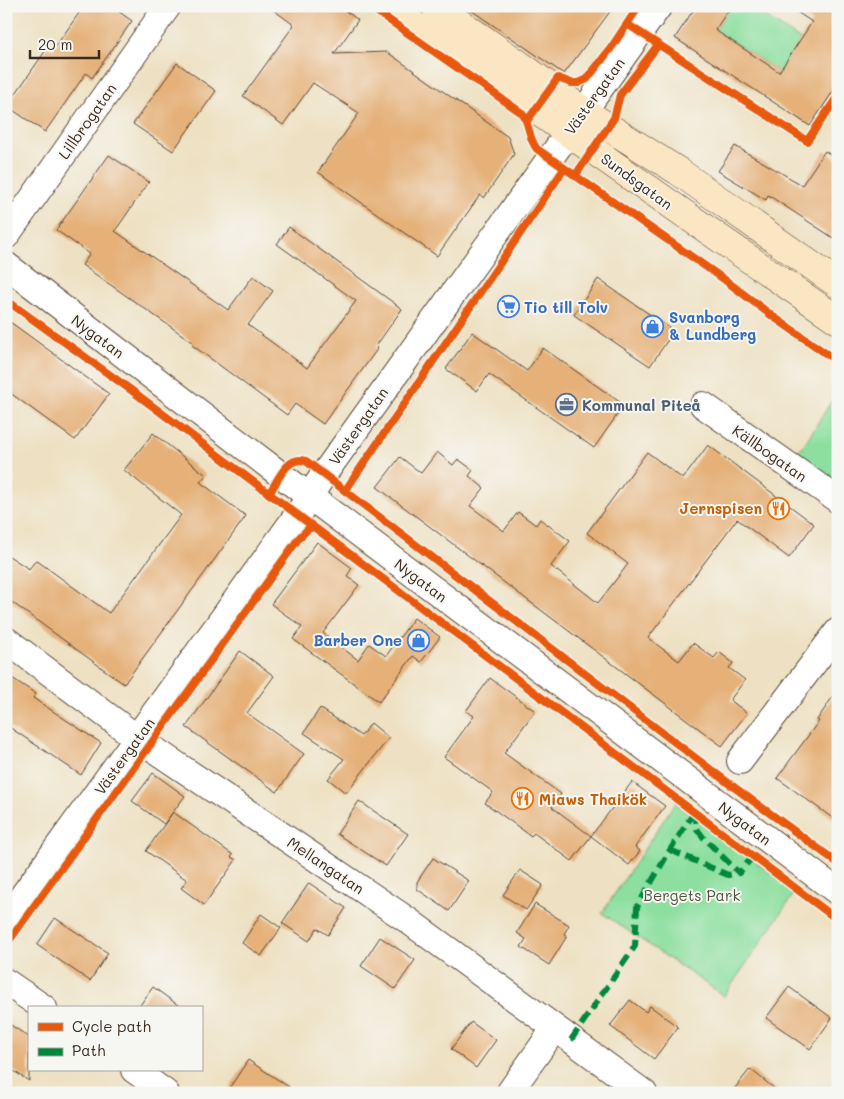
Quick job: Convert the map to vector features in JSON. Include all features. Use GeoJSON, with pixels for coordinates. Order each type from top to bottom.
{"type":"FeatureCollection","features":[{"type":"Feature","properties":{"kind":"main road","name":"Sundsgatan"},"geometry":{"type":"LineString","coordinates":[[387,6],[576,121],[678,171],[838,284]]}},
{"type":"Feature","properties":{"kind":"main road","name":"Sundsgatan"},"geometry":{"type":"LineString","coordinates":[[435,6],[576,121],[663,201],[838,320]]}},
{"type":"Feature","properties":{"kind":"street","name":"Lillbrogatan"},"geometry":{"type":"LineString","coordinates":[[6,236],[168,6]]}},
{"type":"Feature","properties":{"kind":"street","name":"Västergatan"},"geometry":{"type":"LineString","coordinates":[[6,919],[310,497],[329,466],[659,6]]}},
{"type":"Feature","properties":{"kind":"street","name":"Nygatan"},"geometry":{"type":"LineString","coordinates":[[6,266],[310,497],[838,892]]}},
{"type":"Feature","properties":{"kind":"street","name":"Källbogatan"},"geometry":{"type":"LineString","coordinates":[[703,406],[838,500]]}},
{"type":"Feature","properties":{"kind":"street"},"geometry":{"type":"LineString","coordinates":[[740,760],[838,631]]}},
{"type":"Feature","properties":{"kind":"street","name":"Mellangatan"},"geometry":{"type":"LineString","coordinates":[[6,640],[137,738],[406,919],[644,1093]]}},
{"type":"Feature","properties":{"kind":"street"},"geometry":{"type":"LineString","coordinates":[[6,982],[41,1006]]}},
{"type":"Feature","properties":{"kind":"street"},"geometry":{"type":"LineString","coordinates":[[509,1093],[555,1028]]}},
{"type":"Feature","properties":{"kind":"street"},"geometry":{"type":"LineString","coordinates":[[137,1072],[166,1093]]}},
{"type":"Feature","properties":{"kind":"green space"},"geometry":{"type":"Polygon","coordinates":[[[731,6],[749,6],[801,40],[779,72],[715,30],[731,6]]]}},
{"type":"Feature","properties":{"kind":"green space"},"geometry":{"type":"Polygon","coordinates":[[[838,391],[838,495],[788,464],[805,443],[838,391]]]}},
{"type":"Feature","properties":{"kind":"green space","name":"Bergets Park"},"geometry":{"type":"Polygon","coordinates":[[[675,803],[796,891],[724,996],[602,913],[675,803]]]}},
{"type":"Feature","properties":{"kind":"building"},"geometry":{"type":"Polygon","coordinates":[[[84,6],[111,6],[132,21],[92,78],[86,73],[45,132],[7,106],[48,47],[53,50],[84,6]]]}},
{"type":"Feature","properties":{"kind":"building"},"geometry":{"type":"Polygon","coordinates":[[[268,6],[339,6],[358,20],[334,54],[387,52],[508,137],[514,154],[484,198],[480,195],[437,256],[318,172],[359,113],[313,83],[283,125],[243,96],[294,25],[268,6]]]}},
{"type":"Feature","properties":{"kind":"building"},"geometry":{"type":"Polygon","coordinates":[[[465,6],[614,6],[564,74],[465,6]]]}},
{"type":"Feature","properties":{"kind":"building"},"geometry":{"type":"Polygon","coordinates":[[[696,6],[731,6],[715,30],[779,72],[812,22],[788,6],[838,6],[838,84],[810,126],[675,38],[696,6]]]}},
{"type":"Feature","properties":{"kind":"building"},"geometry":{"type":"Polygon","coordinates":[[[177,63],[216,91],[173,151],[133,124],[177,63]]]}},
{"type":"Feature","properties":{"kind":"building"},"geometry":{"type":"Polygon","coordinates":[[[735,146],[802,185],[825,151],[838,160],[838,241],[768,195],[766,200],[718,171],[735,146]]]}},
{"type":"Feature","properties":{"kind":"building"},"geometry":{"type":"Polygon","coordinates":[[[109,155],[149,182],[115,231],[228,310],[253,276],[273,291],[248,325],[307,368],[356,301],[277,244],[289,227],[402,309],[376,346],[378,348],[323,424],[295,404],[287,415],[192,345],[194,343],[82,265],[90,254],[56,230],[109,155]]]}},
{"type":"Feature","properties":{"kind":"building"},"geometry":{"type":"Polygon","coordinates":[[[598,279],[674,331],[650,366],[574,315],[598,279]]]}},
{"type":"Feature","properties":{"kind":"building"},"geometry":{"type":"Polygon","coordinates":[[[6,319],[109,394],[75,440],[6,390],[6,319]]]}},
{"type":"Feature","properties":{"kind":"building"},"geometry":{"type":"Polygon","coordinates":[[[472,332],[527,371],[543,348],[624,405],[594,448],[489,374],[477,391],[446,369],[472,332]]]}},
{"type":"Feature","properties":{"kind":"building"},"geometry":{"type":"Polygon","coordinates":[[[153,433],[206,475],[200,482],[246,516],[124,684],[6,598],[6,554],[29,569],[36,560],[109,613],[181,515],[124,470],[153,433]]]}},
{"type":"Feature","properties":{"kind":"building"},"geometry":{"type":"Polygon","coordinates":[[[708,445],[814,524],[789,558],[737,519],[648,638],[679,661],[693,643],[714,658],[719,652],[733,663],[729,668],[745,680],[730,700],[747,713],[722,746],[377,487],[400,457],[421,473],[437,452],[453,465],[458,459],[473,470],[469,476],[484,488],[470,506],[504,531],[518,512],[536,525],[540,519],[570,541],[551,566],[598,603],[628,564],[587,533],[647,452],[683,479],[708,445]]]}},
{"type":"Feature","properties":{"kind":"building"},"geometry":{"type":"Polygon","coordinates":[[[317,542],[352,568],[347,576],[359,585],[323,633],[358,660],[369,644],[386,656],[414,618],[440,637],[421,662],[413,656],[379,702],[293,639],[302,627],[271,604],[317,542]]]}},
{"type":"Feature","properties":{"kind":"building"},"geometry":{"type":"Polygon","coordinates":[[[240,651],[274,676],[247,713],[304,754],[277,792],[186,727],[240,651]]]}},
{"type":"Feature","properties":{"kind":"building"},"geometry":{"type":"Polygon","coordinates":[[[6,674],[36,694],[33,698],[101,743],[81,775],[6,725],[6,674]]]}},
{"type":"Feature","properties":{"kind":"building"},"geometry":{"type":"Polygon","coordinates":[[[490,678],[535,711],[504,753],[561,794],[552,807],[591,836],[572,861],[534,833],[531,836],[485,803],[493,792],[444,757],[474,716],[466,711],[490,678]]]}},
{"type":"Feature","properties":{"kind":"building"},"geometry":{"type":"Polygon","coordinates":[[[838,689],[838,822],[777,778],[819,721],[817,720],[838,689]]]}},
{"type":"Feature","properties":{"kind":"building"},"geometry":{"type":"Polygon","coordinates":[[[320,708],[361,736],[371,723],[389,738],[346,793],[328,779],[344,759],[304,733],[320,708]]]}},
{"type":"Feature","properties":{"kind":"building"},"geometry":{"type":"Polygon","coordinates":[[[153,773],[185,796],[164,824],[132,801],[153,773]]]}},
{"type":"Feature","properties":{"kind":"building"},"geometry":{"type":"Polygon","coordinates":[[[632,782],[665,806],[635,847],[640,851],[629,865],[591,836],[632,782]]]}},
{"type":"Feature","properties":{"kind":"building"},"geometry":{"type":"Polygon","coordinates":[[[359,801],[408,834],[386,866],[337,834],[359,801]]]}},
{"type":"Feature","properties":{"kind":"building"},"geometry":{"type":"Polygon","coordinates":[[[173,812],[233,855],[231,857],[236,860],[204,905],[181,888],[187,880],[146,851],[173,812]]]}},
{"type":"Feature","properties":{"kind":"building"},"geometry":{"type":"Polygon","coordinates":[[[433,858],[469,881],[449,911],[417,889],[417,882],[433,858]]]}},
{"type":"Feature","properties":{"kind":"building"},"geometry":{"type":"Polygon","coordinates":[[[520,870],[543,885],[526,910],[503,895],[520,870]]]}},
{"type":"Feature","properties":{"kind":"building"},"geometry":{"type":"Polygon","coordinates":[[[309,883],[346,908],[328,935],[317,928],[309,941],[282,923],[309,883]]]}},
{"type":"Feature","properties":{"kind":"building"},"geometry":{"type":"Polygon","coordinates":[[[535,904],[569,925],[564,934],[567,936],[549,965],[521,947],[526,939],[517,933],[535,904]]]}},
{"type":"Feature","properties":{"kind":"building"},"geometry":{"type":"Polygon","coordinates":[[[261,914],[281,928],[261,956],[242,943],[261,914]]]}},
{"type":"Feature","properties":{"kind":"building"},"geometry":{"type":"Polygon","coordinates":[[[55,918],[108,953],[90,981],[37,945],[55,918]]]}},
{"type":"Feature","properties":{"kind":"building"},"geometry":{"type":"Polygon","coordinates":[[[380,937],[415,960],[395,989],[361,966],[380,937]]]}},
{"type":"Feature","properties":{"kind":"building"},"geometry":{"type":"Polygon","coordinates":[[[153,987],[179,1006],[139,1006],[153,987]]]}},
{"type":"Feature","properties":{"kind":"building"},"geometry":{"type":"Polygon","coordinates":[[[789,987],[832,1018],[810,1049],[766,1018],[789,987]]]}},
{"type":"Feature","properties":{"kind":"building"},"geometry":{"type":"Polygon","coordinates":[[[630,1000],[646,1012],[650,1006],[678,1027],[654,1059],[610,1026],[630,1000]]]}},
{"type":"Feature","properties":{"kind":"building"},"geometry":{"type":"Polygon","coordinates":[[[6,1022],[28,1036],[29,1081],[6,1066],[6,1022]]]}},
{"type":"Feature","properties":{"kind":"building"},"geometry":{"type":"Polygon","coordinates":[[[471,1022],[496,1040],[476,1068],[451,1049],[471,1022]]]}},
{"type":"Feature","properties":{"kind":"building"},"geometry":{"type":"Polygon","coordinates":[[[248,1060],[298,1093],[226,1093],[248,1060]]]}},
{"type":"Feature","properties":{"kind":"building"},"geometry":{"type":"Polygon","coordinates":[[[750,1069],[780,1093],[731,1093],[750,1069]]]}},
{"type":"Feature","properties":{"kind":"marked path"},"geometry":{"type":"LineString","coordinates":[[695,811],[697,829],[739,873],[754,855]]}},
{"type":"Feature","properties":{"kind":"marked path"},"geometry":{"type":"LineString","coordinates":[[571,1040],[635,946],[637,907],[695,811]]}},
{"type":"Feature","properties":{"kind":"marked path"},"geometry":{"type":"LineString","coordinates":[[670,850],[728,875],[739,873]]}},
{"type":"Feature","properties":{"kind":"cycle path"},"geometry":{"type":"LineString","coordinates":[[369,6],[522,113],[537,149],[725,280],[838,362]]}},
{"type":"Feature","properties":{"kind":"cycle path"},"geometry":{"type":"LineString","coordinates":[[527,121],[558,78],[571,83],[578,83],[587,79],[611,48],[639,6]]}},
{"type":"Feature","properties":{"kind":"cycle path"},"geometry":{"type":"LineString","coordinates":[[627,24],[807,141],[838,96]]}},
{"type":"Feature","properties":{"kind":"cycle path"},"geometry":{"type":"LineString","coordinates":[[575,176],[614,118],[620,95],[658,45]]}},
{"type":"Feature","properties":{"kind":"cycle path"},"geometry":{"type":"LineString","coordinates":[[345,491],[564,169]]}},
{"type":"Feature","properties":{"kind":"cycle path"},"geometry":{"type":"LineString","coordinates":[[6,300],[131,390],[838,920]]}},
{"type":"Feature","properties":{"kind":"cycle path"},"geometry":{"type":"LineString","coordinates":[[269,494],[288,465],[299,460],[306,461],[727,782],[838,863]]}},
{"type":"Feature","properties":{"kind":"cycle path"},"geometry":{"type":"LineString","coordinates":[[6,945],[299,538],[308,529],[313,527]]}},
{"type":"Feature","properties":{"kind":"place","name":"Tio till Tolv"},"geometry":{"type":"Point","coordinates":[508,307]}},
{"type":"Feature","properties":{"kind":"place","name":"Svanborg & Lundberg"},"geometry":{"type":"Point","coordinates":[653,326]}},
{"type":"Feature","properties":{"kind":"place","name":"Kommunal Piteå"},"geometry":{"type":"Point","coordinates":[566,405]}},
{"type":"Feature","properties":{"kind":"place","name":"Jernspisen"},"geometry":{"type":"Point","coordinates":[778,508]}},
{"type":"Feature","properties":{"kind":"place","name":"Barber One"},"geometry":{"type":"Point","coordinates":[418,640]}},
{"type":"Feature","properties":{"kind":"place","name":"Miaws Thaikök"},"geometry":{"type":"Point","coordinates":[523,799]}}]}
